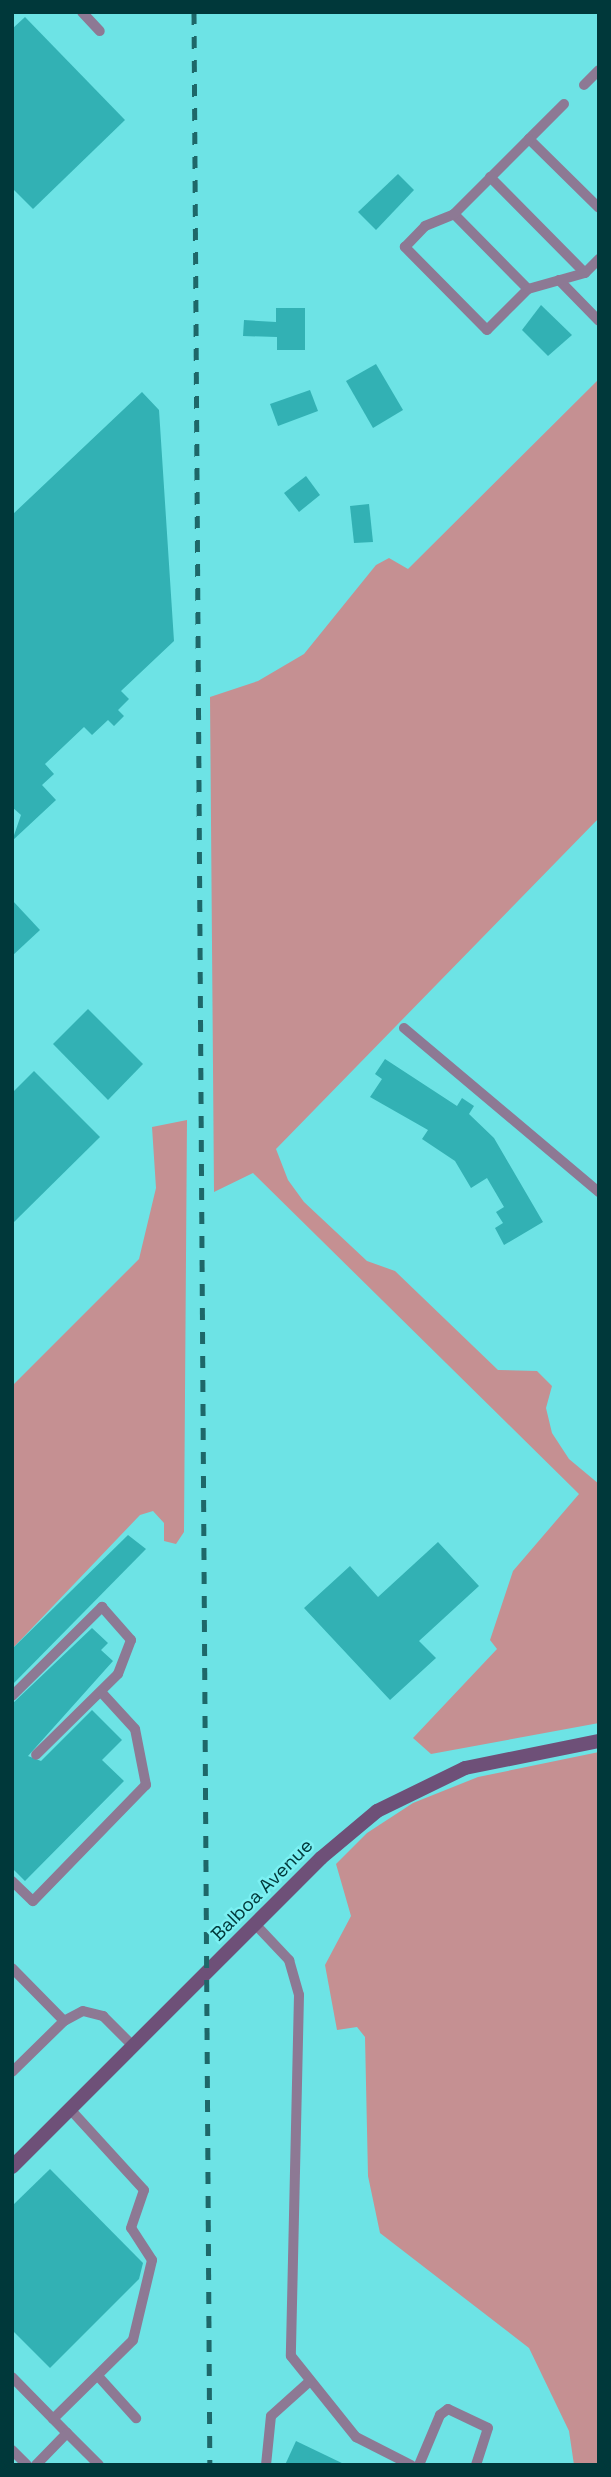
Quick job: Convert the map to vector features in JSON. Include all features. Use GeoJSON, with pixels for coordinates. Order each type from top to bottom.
{"type":"FeatureCollection","features":[{"type":"Feature","properties":{"kind":"street","name":"Balboa Avenue"},"geometry":{"type":"LineString","coordinates":[[12,2167],[350,1832],[420,1786],[480,1764],[599,1741]]}},
{"type":"Feature","properties":{"kind":"lane"},"geometry":{"type":"LineString","coordinates":[[82,12],[100,31]]}},
{"type":"Feature","properties":{"kind":"lane"},"geometry":{"type":"LineString","coordinates":[[584,85],[599,70]]}},
{"type":"Feature","properties":{"kind":"lane"},"geometry":{"type":"LineString","coordinates":[[564,104],[454,214],[425,226],[405,247],[487,330],[528,289],[585,273],[599,259]]}},
{"type":"Feature","properties":{"kind":"lane"},"geometry":{"type":"LineString","coordinates":[[529,139],[599,208]]}},
{"type":"Feature","properties":{"kind":"lane"},"geometry":{"type":"LineString","coordinates":[[490,177],[585,273]]}},
{"type":"Feature","properties":{"kind":"lane"},"geometry":{"type":"LineString","coordinates":[[454,214],[528,289]]}},
{"type":"Feature","properties":{"kind":"lane"},"geometry":{"type":"LineString","coordinates":[[559,280],[599,321]]}},
{"type":"Feature","properties":{"kind":"lane"},"geometry":{"type":"LineString","coordinates":[[404,1028],[599,1192]]}},
{"type":"Feature","properties":{"kind":"lane"},"geometry":{"type":"LineString","coordinates":[[12,1696],[102,1607],[131,1640],[118,1674],[102,1693],[36,1755]]}},
{"type":"Feature","properties":{"kind":"lane"},"geometry":{"type":"LineString","coordinates":[[12,1881],[33,1901],[146,1785],[135,1729],[102,1693]]}},
{"type":"Feature","properties":{"kind":"lane"},"geometry":{"type":"LineString","coordinates":[[255,1924],[289,1961],[297,1981],[290,2351],[310,2381],[356,2437],[411,2465]]}},
{"type":"Feature","properties":{"kind":"lane"},"geometry":{"type":"LineString","coordinates":[[12,1968],[64,2021]]}},
{"type":"Feature","properties":{"kind":"lane"},"geometry":{"type":"LineString","coordinates":[[12,2072],[64,2021],[82,2011],[103,2017],[133,2046]]}},
{"type":"Feature","properties":{"kind":"lane"},"geometry":{"type":"LineString","coordinates":[[53,2419],[133,2340],[152,2260],[131,2228],[144,2190],[70,2109]]}},
{"type":"Feature","properties":{"kind":"lane"},"geometry":{"type":"LineString","coordinates":[[97,2376],[136,2418]]}},
{"type":"Feature","properties":{"kind":"lane"},"geometry":{"type":"LineString","coordinates":[[12,2377],[99,2465]]}},
{"type":"Feature","properties":{"kind":"lane"},"geometry":{"type":"LineString","coordinates":[[266,2465],[271,2416],[310,2381]]}},
{"type":"Feature","properties":{"kind":"lane"},"geometry":{"type":"LineString","coordinates":[[419,2465],[440,2415],[448,2409],[488,2428],[477,2465]]}},
{"type":"Feature","properties":{"kind":"lane"},"geometry":{"type":"LineString","coordinates":[[36,2465],[67,2433]]}},
{"type":"Feature","properties":{"kind":"lane"},"geometry":{"type":"LineString","coordinates":[[12,2450],[27,2465]]}},
{"type":"Feature","properties":{"kind":"shaded area"},"geometry":{"type":"Polygon","coordinates":[[[599,379],[599,818],[276,1149],[288,1180],[304,1202],[367,1261],[395,1271],[498,1370],[537,1371],[552,1386],[546,1408],[552,1433],[569,1459],[599,1484],[599,1723],[431,1754],[413,1738],[497,1649],[490,1640],[513,1571],[579,1494],[253,1173],[214,1192],[210,697],[258,681],[304,654],[376,565],[389,558],[408,569],[599,379]]]}},
{"type":"Feature","properties":{"kind":"shaded area"},"geometry":{"type":"Polygon","coordinates":[[[187,1120],[184,1532],[176,1544],[164,1541],[164,1523],[153,1511],[140,1515],[12,1649],[12,1386],[139,1259],[156,1188],[152,1127],[187,1120]]]}},
{"type":"Feature","properties":{"kind":"shaded area"},"geometry":{"type":"Polygon","coordinates":[[[599,1752],[599,2465],[574,2465],[569,2431],[529,2348],[380,2233],[368,2176],[365,2037],[357,2027],[337,2030],[325,1965],[351,1916],[336,1864],[367,1833],[413,1803],[478,1777],[599,1752]]]}},
{"type":"Feature","properties":{"kind":"building"},"geometry":{"type":"Polygon","coordinates":[[[25,17],[125,120],[33,209],[12,188],[12,29],[25,17]]]}},
{"type":"Feature","properties":{"kind":"building"},"geometry":{"type":"Polygon","coordinates":[[[398,174],[414,190],[376,230],[358,212],[398,174]]]}},
{"type":"Feature","properties":{"kind":"building"},"geometry":{"type":"Polygon","coordinates":[[[541,305],[572,335],[548,356],[522,330],[541,305]]]}},
{"type":"Feature","properties":{"kind":"building"},"geometry":{"type":"Polygon","coordinates":[[[276,308],[305,308],[305,350],[277,350],[277,337],[243,336],[244,320],[276,322],[276,308]]]}},
{"type":"Feature","properties":{"kind":"building"},"geometry":{"type":"Polygon","coordinates":[[[376,364],[403,410],[373,428],[346,381],[376,364]]]}},
{"type":"Feature","properties":{"kind":"building"},"geometry":{"type":"Polygon","coordinates":[[[310,390],[318,411],[278,426],[270,404],[310,390]]]}},
{"type":"Feature","properties":{"kind":"building"},"geometry":{"type":"Polygon","coordinates":[[[142,392],[159,410],[174,641],[121,691],[129,699],[118,710],[124,716],[114,726],[108,720],[92,735],[84,727],[45,764],[54,774],[42,785],[56,800],[12,841],[21,815],[12,807],[12,515],[142,392]]]}},
{"type":"Feature","properties":{"kind":"building"},"geometry":{"type":"Polygon","coordinates":[[[306,476],[320,495],[299,512],[284,493],[306,476]]]}},
{"type":"Feature","properties":{"kind":"building"},"geometry":{"type":"Polygon","coordinates":[[[369,504],[373,542],[354,543],[350,506],[369,504]]]}},
{"type":"Feature","properties":{"kind":"building"},"geometry":{"type":"Polygon","coordinates":[[[12,900],[40,930],[12,956],[12,900]]]}},
{"type":"Feature","properties":{"kind":"building"},"geometry":{"type":"Polygon","coordinates":[[[88,1009],[143,1064],[108,1100],[53,1044],[88,1009]]]}},
{"type":"Feature","properties":{"kind":"building"},"geometry":{"type":"Polygon","coordinates":[[[385,1059],[457,1106],[462,1098],[474,1106],[469,1114],[494,1138],[543,1222],[504,1245],[495,1228],[503,1223],[496,1212],[504,1207],[487,1178],[471,1188],[455,1161],[422,1139],[428,1130],[370,1097],[382,1079],[375,1074],[385,1059]]]}},
{"type":"Feature","properties":{"kind":"building"},"geometry":{"type":"Polygon","coordinates":[[[34,1071],[100,1137],[12,1224],[12,1093],[34,1071]]]}},
{"type":"Feature","properties":{"kind":"building"},"geometry":{"type":"Polygon","coordinates":[[[128,1535],[146,1549],[12,1685],[12,1649],[128,1535]]]}},
{"type":"Feature","properties":{"kind":"building"},"geometry":{"type":"Polygon","coordinates":[[[438,1542],[479,1586],[419,1641],[436,1658],[390,1700],[304,1608],[350,1566],[378,1597],[438,1542]]]}},
{"type":"Feature","properties":{"kind":"building"},"geometry":{"type":"Polygon","coordinates":[[[92,1628],[108,1643],[101,1650],[113,1661],[28,1756],[41,1761],[92,1710],[122,1740],[102,1760],[124,1781],[25,1881],[12,1868],[12,1704],[92,1628]]]}},
{"type":"Feature","properties":{"kind":"building"},"geometry":{"type":"Polygon","coordinates":[[[50,2169],[143,2263],[139,2279],[50,2368],[12,2330],[12,2206],[50,2169]]]}},
{"type":"Feature","properties":{"kind":"building"},"geometry":{"type":"Polygon","coordinates":[[[296,2441],[346,2465],[285,2465],[296,2441]]]}},
{"type":"Feature","properties":{"kind":"railway"},"geometry":{"type":"LineString","coordinates":[[194,12],[210,2465]]}}]}
